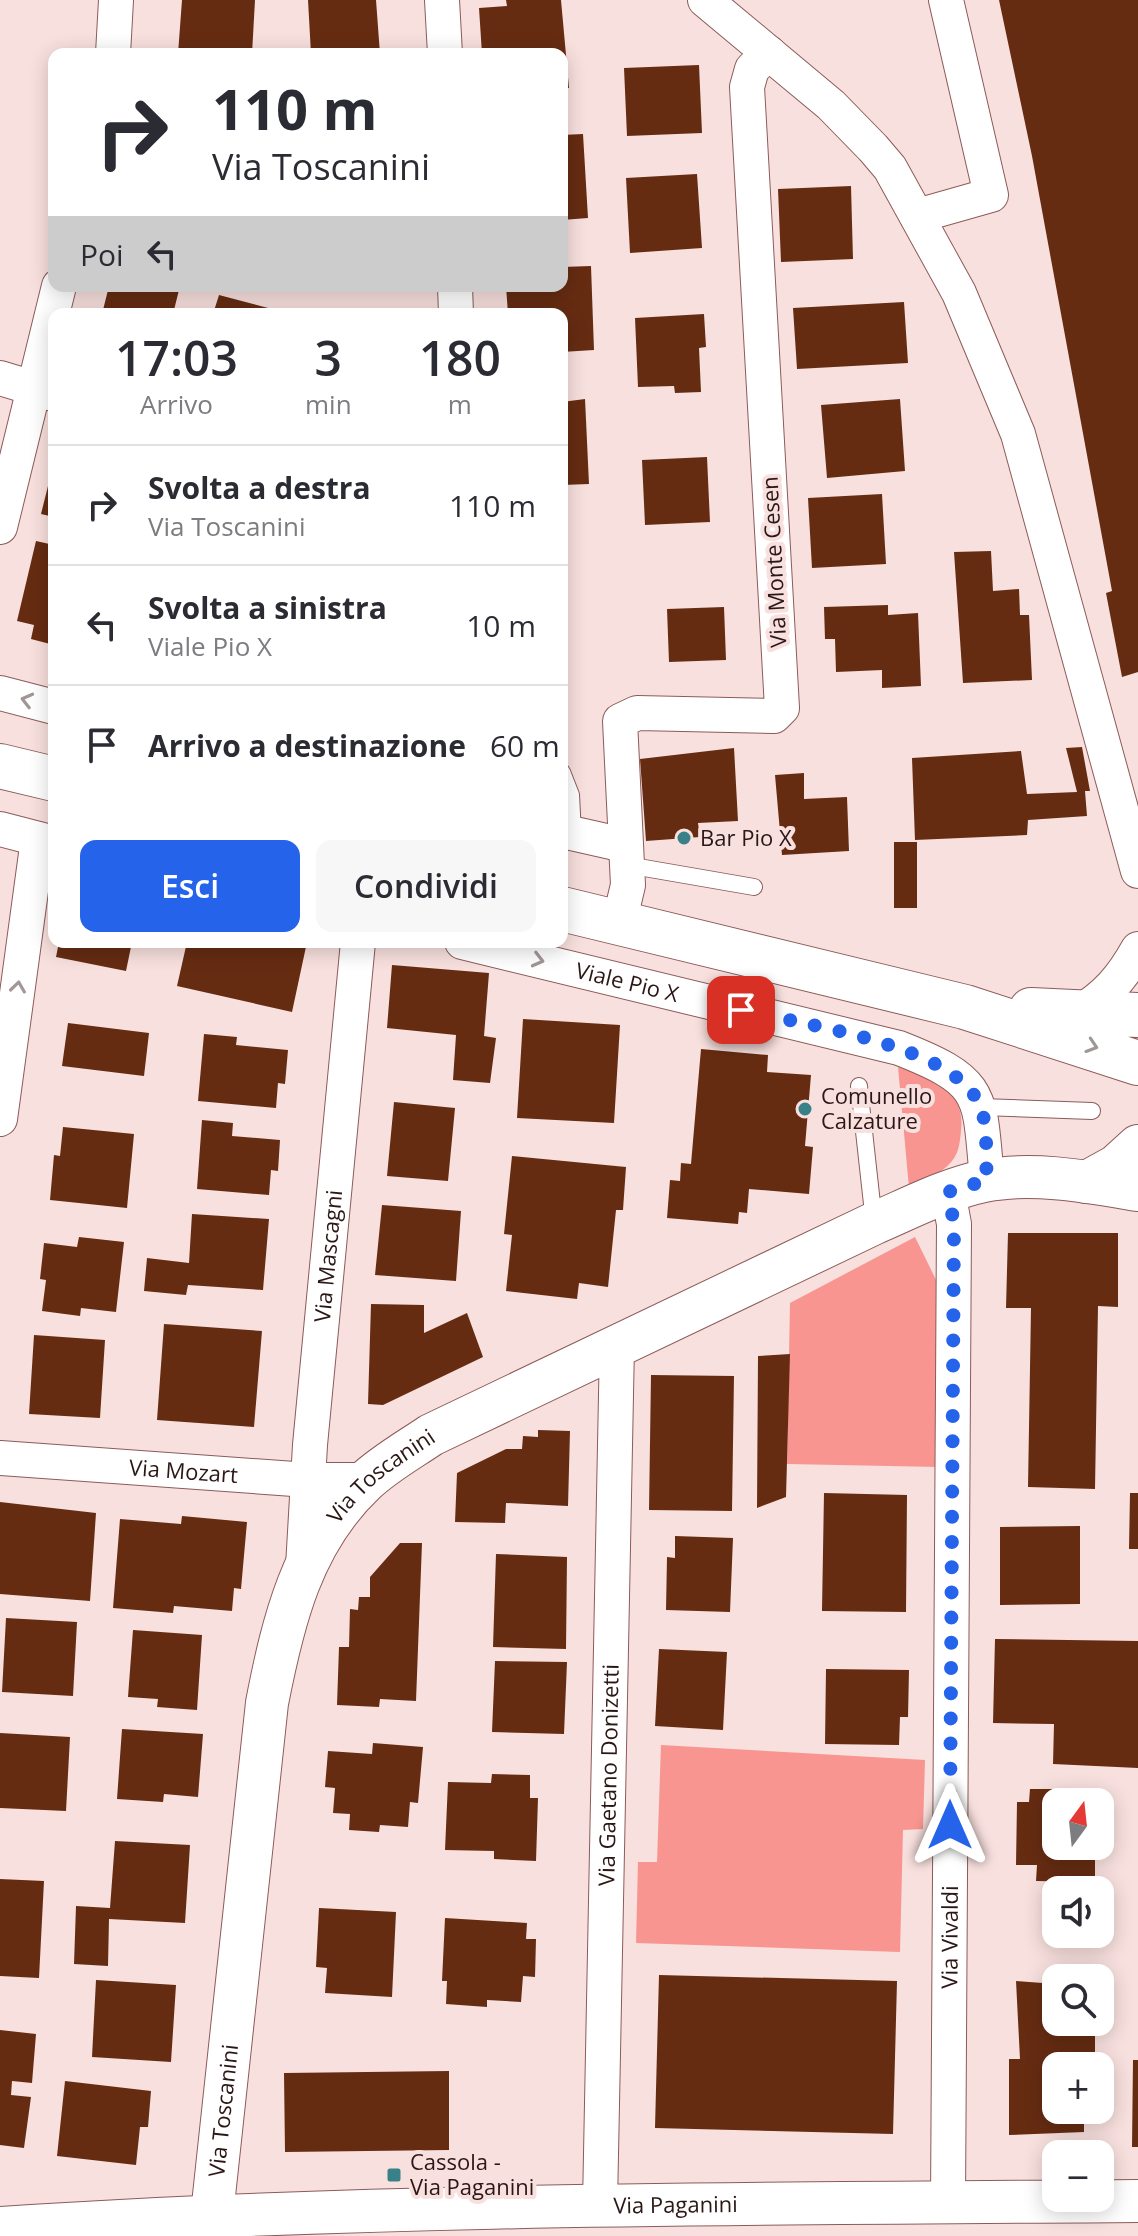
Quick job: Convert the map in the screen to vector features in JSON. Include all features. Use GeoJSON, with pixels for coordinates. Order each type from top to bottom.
{"type":"FeatureCollection","features":[{"type":"Feature","properties":{"kind":"main road"},"geometry":{"type":"LineString","coordinates":[[0,766],[48,778]]}},
{"type":"Feature","properties":{"kind":"main road"},"geometry":{"type":"LineString","coordinates":[[568,910],[965,1007],[1138,1063]]}},
{"type":"Feature","properties":{"kind":"main road"},"geometry":{"type":"LineString","coordinates":[[965,1007],[1138,1015]]}},
{"type":"Feature","properties":{"kind":"street"},"geometry":{"type":"LineString","coordinates":[[113,48],[116,0]]}},
{"type":"Feature","properties":{"kind":"street"},"geometry":{"type":"LineString","coordinates":[[442,0],[445,48]]}},
{"type":"Feature","properties":{"kind":"street"},"geometry":{"type":"LineString","coordinates":[[705,0],[831,105],[873,148],[917,216],[959,293],[1018,434],[1138,871]]}},
{"type":"Feature","properties":{"kind":"street"},"geometry":{"type":"LineString","coordinates":[[917,216],[991,195],[946,0]]}},
{"type":"Feature","properties":{"kind":"street","name":"Via Monte Cesen"},"geometry":{"type":"LineString","coordinates":[[619,923],[627,894],[620,721],[637,713],[774,716],[782,708],[747,87],[752,69],[769,53]]}},
{"type":"Feature","properties":{"kind":"street"},"geometry":{"type":"LineString","coordinates":[[0,527],[29,387],[48,323]]}},
{"type":"Feature","properties":{"kind":"street"},"geometry":{"type":"LineString","coordinates":[[0,693],[48,705]]}},
{"type":"Feature","properties":{"kind":"street"},"geometry":{"type":"LineString","coordinates":[[0,829],[46,841],[0,1119]]}},
{"type":"Feature","properties":{"kind":"street"},"geometry":{"type":"LineString","coordinates":[[568,832],[626,855]]}},
{"type":"Feature","properties":{"kind":"street","name":"Via Mascagni"},"geometry":{"type":"LineString","coordinates":[[303,1569],[308,1480],[357,948]]}},
{"type":"Feature","properties":{"kind":"street","name":"Viale Pio X"},"geometry":{"type":"LineString","coordinates":[[487,948],[899,1048],[951,1071],[970,1089],[981,1107]]}},
{"type":"Feature","properties":{"kind":"street"},"geometry":{"type":"LineString","coordinates":[[1078,1013],[1104,997],[1124,975],[1138,949]]}},
{"type":"Feature","properties":{"kind":"street"},"geometry":{"type":"LineString","coordinates":[[981,1107],[987,1180]]}},
{"type":"Feature","properties":{"kind":"street"},"geometry":{"type":"LineString","coordinates":[[1087,1182],[1116,1166],[1138,1146]]}},
{"type":"Feature","properties":{"kind":"street","name":"Via Toscanini"},"geometry":{"type":"LineString","coordinates":[[212,2214],[267,1703],[281,1628],[303,1569],[332,1518],[367,1480],[431,1435],[617,1344],[948,1192],[987,1180],[1087,1182],[1138,1190]]}},
{"type":"Feature","properties":{"kind":"street","name":"Via Vivaldi"},"geometry":{"type":"LineString","coordinates":[[948,1192],[954,1240],[948,2203]]}},
{"type":"Feature","properties":{"kind":"street","name":"Via Gaetano Donizetti"},"geometry":{"type":"LineString","coordinates":[[600,2205],[617,1344]]}},
{"type":"Feature","properties":{"kind":"street","name":"Via Mozart"},"geometry":{"type":"LineString","coordinates":[[0,1458],[308,1480],[367,1480]]}},
{"type":"Feature","properties":{"kind":"street","name":"Via Paganini"},"geometry":{"type":"LineString","coordinates":[[0,2228],[168,2226],[212,2214],[600,2205],[1138,2201]]}},
{"type":"Feature","properties":{"kind":"lane"},"geometry":{"type":"LineString","coordinates":[[568,787],[571,795],[568,832]]}},
{"type":"Feature","properties":{"kind":"lane"},"geometry":{"type":"LineString","coordinates":[[626,855],[754,887]]}},
{"type":"Feature","properties":{"kind":"lane"},"geometry":{"type":"LineString","coordinates":[[859,1086],[875,1223]]}},
{"type":"Feature","properties":{"kind":"lane"},"geometry":{"type":"LineString","coordinates":[[981,1107],[1092,1111]]}},
{"type":"Feature","properties":{"kind":"shaded area"},"geometry":{"type":"Polygon","coordinates":[[[898,1067],[923,1075],[944,1087],[958,1105],[961,1117],[960,1143],[954,1158],[938,1173],[909,1188],[898,1067]]]}},
{"type":"Feature","properties":{"kind":"shaded area"},"geometry":{"type":"Polygon","coordinates":[[[915,1237],[941,1290],[939,1467],[787,1464],[790,1303],[915,1237]]]}},
{"type":"Feature","properties":{"kind":"shaded area"},"geometry":{"type":"Polygon","coordinates":[[[661,1745],[925,1760],[923,1829],[903,1830],[900,1952],[636,1943],[638,1862],[657,1862],[661,1745]]]}},
{"type":"Feature","properties":{"kind":"building"},"geometry":{"type":"Polygon","coordinates":[[[182,0],[255,0],[252,48],[178,48],[182,0]]]}},
{"type":"Feature","properties":{"kind":"building"},"geometry":{"type":"Polygon","coordinates":[[[308,0],[376,0],[380,48],[311,48],[308,0]]]}},
{"type":"Feature","properties":{"kind":"building"},"geometry":{"type":"Polygon","coordinates":[[[506,0],[561,0],[565,48],[482,48],[479,8],[507,6],[506,0]]]}},
{"type":"Feature","properties":{"kind":"building"},"geometry":{"type":"Polygon","coordinates":[[[999,0],[1138,0],[1138,672],[1122,677],[1106,593],[1112,591],[1032,156],[999,0]]]}},
{"type":"Feature","properties":{"kind":"building"},"geometry":{"type":"Polygon","coordinates":[[[699,65],[702,133],[627,136],[624,68],[699,65]]]}},
{"type":"Feature","properties":{"kind":"building"},"geometry":{"type":"Polygon","coordinates":[[[583,134],[588,218],[568,220],[568,135],[583,134]]]}},
{"type":"Feature","properties":{"kind":"building"},"geometry":{"type":"Polygon","coordinates":[[[697,174],[702,248],[630,253],[626,178],[697,174]]]}},
{"type":"Feature","properties":{"kind":"building"},"geometry":{"type":"Polygon","coordinates":[[[851,186],[853,259],[781,262],[778,189],[851,186]]]}},
{"type":"Feature","properties":{"kind":"building"},"geometry":{"type":"Polygon","coordinates":[[[591,266],[594,350],[568,352],[568,308],[508,308],[506,292],[568,292],[568,267],[591,266]]]}},
{"type":"Feature","properties":{"kind":"building"},"geometry":{"type":"Polygon","coordinates":[[[108,292],[178,292],[174,308],[104,308],[108,292]]]}},
{"type":"Feature","properties":{"kind":"building"},"geometry":{"type":"Polygon","coordinates":[[[219,295],[268,308],[215,308],[219,295]]]}},
{"type":"Feature","properties":{"kind":"building"},"geometry":{"type":"Polygon","coordinates":[[[904,302],[908,363],[797,369],[793,308],[904,302]]]}},
{"type":"Feature","properties":{"kind":"building"},"geometry":{"type":"Polygon","coordinates":[[[704,314],[706,347],[699,348],[701,392],[675,393],[674,386],[638,387],[635,318],[704,314]]]}},
{"type":"Feature","properties":{"kind":"building"},"geometry":{"type":"Polygon","coordinates":[[[585,399],[589,484],[568,485],[568,401],[585,399]]]}},
{"type":"Feature","properties":{"kind":"building"},"geometry":{"type":"Polygon","coordinates":[[[900,399],[905,471],[827,478],[821,405],[900,399]]]}},
{"type":"Feature","properties":{"kind":"building"},"geometry":{"type":"Polygon","coordinates":[[[707,457],[710,522],[645,525],[642,460],[707,457]]]}},
{"type":"Feature","properties":{"kind":"building"},"geometry":{"type":"Polygon","coordinates":[[[48,486],[48,516],[41,514],[48,486]]]}},
{"type":"Feature","properties":{"kind":"building"},"geometry":{"type":"Polygon","coordinates":[[[882,494],[886,564],[812,568],[808,498],[882,494]]]}},
{"type":"Feature","properties":{"kind":"building"},"geometry":{"type":"Polygon","coordinates":[[[36,541],[48,544],[48,643],[31,639],[34,625],[17,621],[36,541]]]}},
{"type":"Feature","properties":{"kind":"building"},"geometry":{"type":"Polygon","coordinates":[[[991,551],[993,591],[1019,589],[1020,615],[1029,615],[1032,680],[963,683],[954,552],[991,551]]]}},
{"type":"Feature","properties":{"kind":"building"},"geometry":{"type":"Polygon","coordinates":[[[888,605],[888,615],[918,613],[921,686],[882,688],[882,670],[836,672],[835,639],[825,639],[824,607],[888,605]]]}},
{"type":"Feature","properties":{"kind":"building"},"geometry":{"type":"Polygon","coordinates":[[[724,607],[726,660],[669,662],[667,609],[724,607]]]}},
{"type":"Feature","properties":{"kind":"building"},"geometry":{"type":"Polygon","coordinates":[[[1082,747],[1090,791],[1085,791],[1087,816],[1028,820],[1027,835],[915,840],[912,758],[1021,751],[1027,794],[1077,792],[1066,748],[1082,747]]]}},
{"type":"Feature","properties":{"kind":"building"},"geometry":{"type":"Polygon","coordinates":[[[734,748],[738,821],[698,823],[700,837],[646,841],[640,759],[734,748]]]}},
{"type":"Feature","properties":{"kind":"building"},"geometry":{"type":"Polygon","coordinates":[[[804,773],[804,799],[847,797],[849,851],[782,855],[775,775],[804,773]]]}},
{"type":"Feature","properties":{"kind":"building"},"geometry":{"type":"Polygon","coordinates":[[[894,842],[917,842],[917,908],[894,908],[894,842]]]}},
{"type":"Feature","properties":{"kind":"building"},"geometry":{"type":"Polygon","coordinates":[[[58,948],[131,948],[126,971],[56,957],[58,948]]]}},
{"type":"Feature","properties":{"kind":"building"},"geometry":{"type":"Polygon","coordinates":[[[186,948],[306,948],[292,1012],[177,986],[186,948]]]}},
{"type":"Feature","properties":{"kind":"building"},"geometry":{"type":"Polygon","coordinates":[[[392,965],[489,973],[484,1036],[496,1038],[490,1083],[453,1080],[456,1035],[387,1028],[392,965]]]}},
{"type":"Feature","properties":{"kind":"building"},"geometry":{"type":"Polygon","coordinates":[[[523,1019],[620,1025],[614,1123],[517,1118],[523,1019]]]}},
{"type":"Feature","properties":{"kind":"building"},"geometry":{"type":"Polygon","coordinates":[[[68,1023],[149,1033],[144,1076],[62,1066],[68,1023]]]}},
{"type":"Feature","properties":{"kind":"building"},"geometry":{"type":"Polygon","coordinates":[[[204,1034],[237,1037],[236,1045],[288,1050],[285,1084],[278,1083],[276,1108],[198,1101],[204,1034]]]}},
{"type":"Feature","properties":{"kind":"building"},"geometry":{"type":"Polygon","coordinates":[[[701,1049],[768,1055],[767,1072],[811,1075],[805,1146],[813,1147],[809,1194],[749,1189],[747,1213],[739,1212],[738,1224],[667,1218],[670,1180],[680,1181],[681,1163],[691,1164],[701,1049]]]}},
{"type":"Feature","properties":{"kind":"building"},"geometry":{"type":"Polygon","coordinates":[[[394,1102],[455,1108],[448,1181],[387,1176],[394,1102]]]}},
{"type":"Feature","properties":{"kind":"building"},"geometry":{"type":"Polygon","coordinates":[[[202,1120],[233,1123],[232,1136],[280,1140],[278,1171],[271,1170],[269,1195],[197,1189],[202,1120]]]}},
{"type":"Feature","properties":{"kind":"building"},"geometry":{"type":"Polygon","coordinates":[[[63,1127],[134,1134],[127,1208],[50,1200],[54,1155],[60,1156],[63,1127]]]}},
{"type":"Feature","properties":{"kind":"building"},"geometry":{"type":"Polygon","coordinates":[[[512,1156],[626,1167],[623,1210],[616,1210],[608,1287],[579,1283],[577,1299],[506,1291],[512,1235],[504,1234],[512,1156]]]}},
{"type":"Feature","properties":{"kind":"building"},"geometry":{"type":"Polygon","coordinates":[[[382,1205],[461,1211],[456,1281],[375,1275],[382,1205]]]}},
{"type":"Feature","properties":{"kind":"building"},"geometry":{"type":"Polygon","coordinates":[[[192,1214],[269,1219],[263,1290],[188,1285],[186,1295],[144,1291],[147,1258],[189,1263],[192,1214]]]}},
{"type":"Feature","properties":{"kind":"building"},"geometry":{"type":"Polygon","coordinates":[[[1008,1233],[1118,1233],[1118,1307],[1098,1306],[1095,1489],[1028,1487],[1031,1308],[1006,1308],[1008,1233]]]}},
{"type":"Feature","properties":{"kind":"building"},"geometry":{"type":"Polygon","coordinates":[[[79,1237],[124,1242],[116,1312],[81,1308],[80,1316],[42,1311],[46,1280],[40,1279],[44,1243],[77,1247],[79,1237]]]}},
{"type":"Feature","properties":{"kind":"building"},"geometry":{"type":"Polygon","coordinates":[[[371,1304],[424,1305],[424,1333],[467,1313],[483,1357],[383,1405],[368,1404],[371,1304]]]}},
{"type":"Feature","properties":{"kind":"building"},"geometry":{"type":"Polygon","coordinates":[[[164,1324],[262,1331],[254,1427],[157,1420],[164,1324]]]}},
{"type":"Feature","properties":{"kind":"building"},"geometry":{"type":"Polygon","coordinates":[[[34,1335],[105,1340],[100,1418],[29,1414],[34,1335]]]}},
{"type":"Feature","properties":{"kind":"building"},"geometry":{"type":"Polygon","coordinates":[[[790,1354],[786,1497],[757,1508],[758,1356],[790,1354]]]}},
{"type":"Feature","properties":{"kind":"building"},"geometry":{"type":"Polygon","coordinates":[[[651,1375],[734,1376],[732,1511],[649,1510],[651,1375]]]}},
{"type":"Feature","properties":{"kind":"building"},"geometry":{"type":"Polygon","coordinates":[[[538,1430],[570,1431],[568,1506],[506,1503],[505,1523],[455,1522],[457,1473],[506,1449],[522,1449],[523,1436],[538,1437],[538,1430]]]}},
{"type":"Feature","properties":{"kind":"building"},"geometry":{"type":"Polygon","coordinates":[[[824,1493],[907,1495],[906,1612],[822,1611],[824,1493]]]}},
{"type":"Feature","properties":{"kind":"building"},"geometry":{"type":"Polygon","coordinates":[[[1130,1493],[1138,1493],[1138,1549],[1129,1549],[1130,1493]]]}},
{"type":"Feature","properties":{"kind":"building"},"geometry":{"type":"Polygon","coordinates":[[[0,1502],[96,1513],[90,1601],[0,1594],[0,1502]]]}},
{"type":"Feature","properties":{"kind":"building"},"geometry":{"type":"Polygon","coordinates":[[[182,1516],[247,1522],[241,1589],[234,1588],[232,1611],[174,1606],[173,1613],[113,1608],[120,1519],[181,1524],[182,1516]]]}},
{"type":"Feature","properties":{"kind":"building"},"geometry":{"type":"Polygon","coordinates":[[[1080,1526],[1080,1604],[1000,1605],[1000,1527],[1080,1526]]]}},
{"type":"Feature","properties":{"kind":"building"},"geometry":{"type":"Polygon","coordinates":[[[675,1536],[733,1538],[730,1612],[666,1610],[667,1557],[675,1558],[675,1536]]]}},
{"type":"Feature","properties":{"kind":"building"},"geometry":{"type":"Polygon","coordinates":[[[400,1543],[422,1543],[416,1701],[380,1699],[379,1707],[337,1705],[339,1647],[349,1647],[350,1609],[358,1610],[359,1597],[370,1597],[370,1577],[400,1543]]]}},
{"type":"Feature","properties":{"kind":"building"},"geometry":{"type":"Polygon","coordinates":[[[496,1554],[567,1557],[566,1649],[493,1647],[496,1554]]]}},
{"type":"Feature","properties":{"kind":"building"},"geometry":{"type":"Polygon","coordinates":[[[6,1618],[77,1622],[73,1696],[2,1692],[6,1618]]]}},
{"type":"Feature","properties":{"kind":"building"},"geometry":{"type":"Polygon","coordinates":[[[133,1630],[202,1635],[197,1710],[157,1707],[158,1699],[128,1697],[133,1630]]]}},
{"type":"Feature","properties":{"kind":"building"},"geometry":{"type":"Polygon","coordinates":[[[995,1639],[1138,1641],[1138,1768],[1053,1764],[1054,1724],[993,1723],[995,1639]]]}},
{"type":"Feature","properties":{"kind":"building"},"geometry":{"type":"Polygon","coordinates":[[[659,1649],[727,1652],[723,1730],[655,1726],[659,1649]]]}},
{"type":"Feature","properties":{"kind":"building"},"geometry":{"type":"Polygon","coordinates":[[[495,1661],[567,1662],[564,1734],[492,1732],[495,1661]]]}},
{"type":"Feature","properties":{"kind":"building"},"geometry":{"type":"Polygon","coordinates":[[[826,1669],[909,1670],[908,1717],[900,1717],[899,1745],[825,1744],[826,1669]]]}},
{"type":"Feature","properties":{"kind":"building"},"geometry":{"type":"Polygon","coordinates":[[[122,1729],[203,1734],[198,1797],[164,1794],[163,1802],[117,1799],[122,1729]]]}},
{"type":"Feature","properties":{"kind":"building"},"geometry":{"type":"Polygon","coordinates":[[[0,1733],[70,1737],[66,1811],[0,1808],[0,1733]]]}},
{"type":"Feature","properties":{"kind":"building"},"geometry":{"type":"Polygon","coordinates":[[[373,1743],[423,1747],[418,1803],[410,1802],[408,1827],[380,1825],[379,1832],[349,1830],[350,1814],[333,1813],[335,1788],[325,1787],[328,1751],[372,1754],[373,1743]]]}},
{"type":"Feature","properties":{"kind":"building"},"geometry":{"type":"Polygon","coordinates":[[[492,1774],[530,1775],[530,1798],[538,1798],[536,1861],[494,1859],[494,1851],[445,1850],[448,1782],[491,1783],[492,1774]]]}},
{"type":"Feature","properties":{"kind":"building"},"geometry":{"type":"Polygon","coordinates":[[[1030,1789],[1042,1789],[1042,1860],[1095,1860],[1095,1876],[1042,1876],[1042,1881],[1036,1881],[1037,1865],[1016,1865],[1017,1802],[1029,1802],[1030,1789]]]}},
{"type":"Feature","properties":{"kind":"building"},"geometry":{"type":"Polygon","coordinates":[[[115,1841],[190,1845],[185,1923],[109,1919],[108,1966],[74,1964],[76,1906],[110,1908],[115,1841]]]}},
{"type":"Feature","properties":{"kind":"building"},"geometry":{"type":"Polygon","coordinates":[[[0,1879],[44,1881],[39,1978],[0,1976],[0,1879]]]}},
{"type":"Feature","properties":{"kind":"building"},"geometry":{"type":"Polygon","coordinates":[[[319,1908],[396,1912],[392,1997],[325,1993],[327,1968],[316,1967],[319,1908]]]}},
{"type":"Feature","properties":{"kind":"building"},"geometry":{"type":"Polygon","coordinates":[[[445,1918],[527,1923],[526,1939],[536,1939],[535,1977],[523,1976],[521,2002],[487,2000],[487,2007],[446,2004],[447,1981],[442,1981],[445,1918]]]}},
{"type":"Feature","properties":{"kind":"building"},"geometry":{"type":"Polygon","coordinates":[[[659,1975],[897,1981],[893,2134],[655,2128],[659,1975]]]}},
{"type":"Feature","properties":{"kind":"building"},"geometry":{"type":"Polygon","coordinates":[[[96,1980],[176,1985],[171,2062],[92,2057],[96,1980]]]}},
{"type":"Feature","properties":{"kind":"building"},"geometry":{"type":"Polygon","coordinates":[[[1016,1981],[1042,1983],[1042,2036],[1095,2036],[1095,2052],[1042,2052],[1042,2124],[1084,2124],[1084,2132],[1009,2135],[1009,2059],[1020,2059],[1016,1981]]]}},
{"type":"Feature","properties":{"kind":"building"},"geometry":{"type":"Polygon","coordinates":[[[0,2030],[36,2034],[32,2083],[12,2081],[11,2095],[31,2097],[24,2148],[0,2145],[0,2030]]]}},
{"type":"Feature","properties":{"kind":"building"},"geometry":{"type":"Polygon","coordinates":[[[1133,2060],[1138,2060],[1138,2147],[1132,2147],[1133,2060]]]}},
{"type":"Feature","properties":{"kind":"building"},"geometry":{"type":"Polygon","coordinates":[[[449,2071],[449,2150],[285,2152],[284,2073],[449,2071]]]}},
{"type":"Feature","properties":{"kind":"building"},"geometry":{"type":"Polygon","coordinates":[[[65,2081],[151,2091],[148,2127],[140,2127],[136,2165],[57,2156],[65,2081]]]}},
{"type":"Feature","properties":{"kind":"place","name":"Bar Pio X"},"geometry":{"type":"Point","coordinates":[684,838]}},
{"type":"Feature","properties":{"kind":"place","name":"Comunello Calzature"},"geometry":{"type":"Point","coordinates":[805,1109]}},
{"type":"Feature","properties":{"kind":"place","name":"Cassola - Via Paganini"},"geometry":{"type":"Point","coordinates":[394,2175]}},
{"type":"Feature","properties":{"kind":"route"},"geometry":{"type":"LineString","coordinates":[[741,1010],[899,1048],[927,1059],[951,1071],[970,1089],[981,1107],[987,1180],[948,1192],[954,1224],[950,1825]]}}]}
